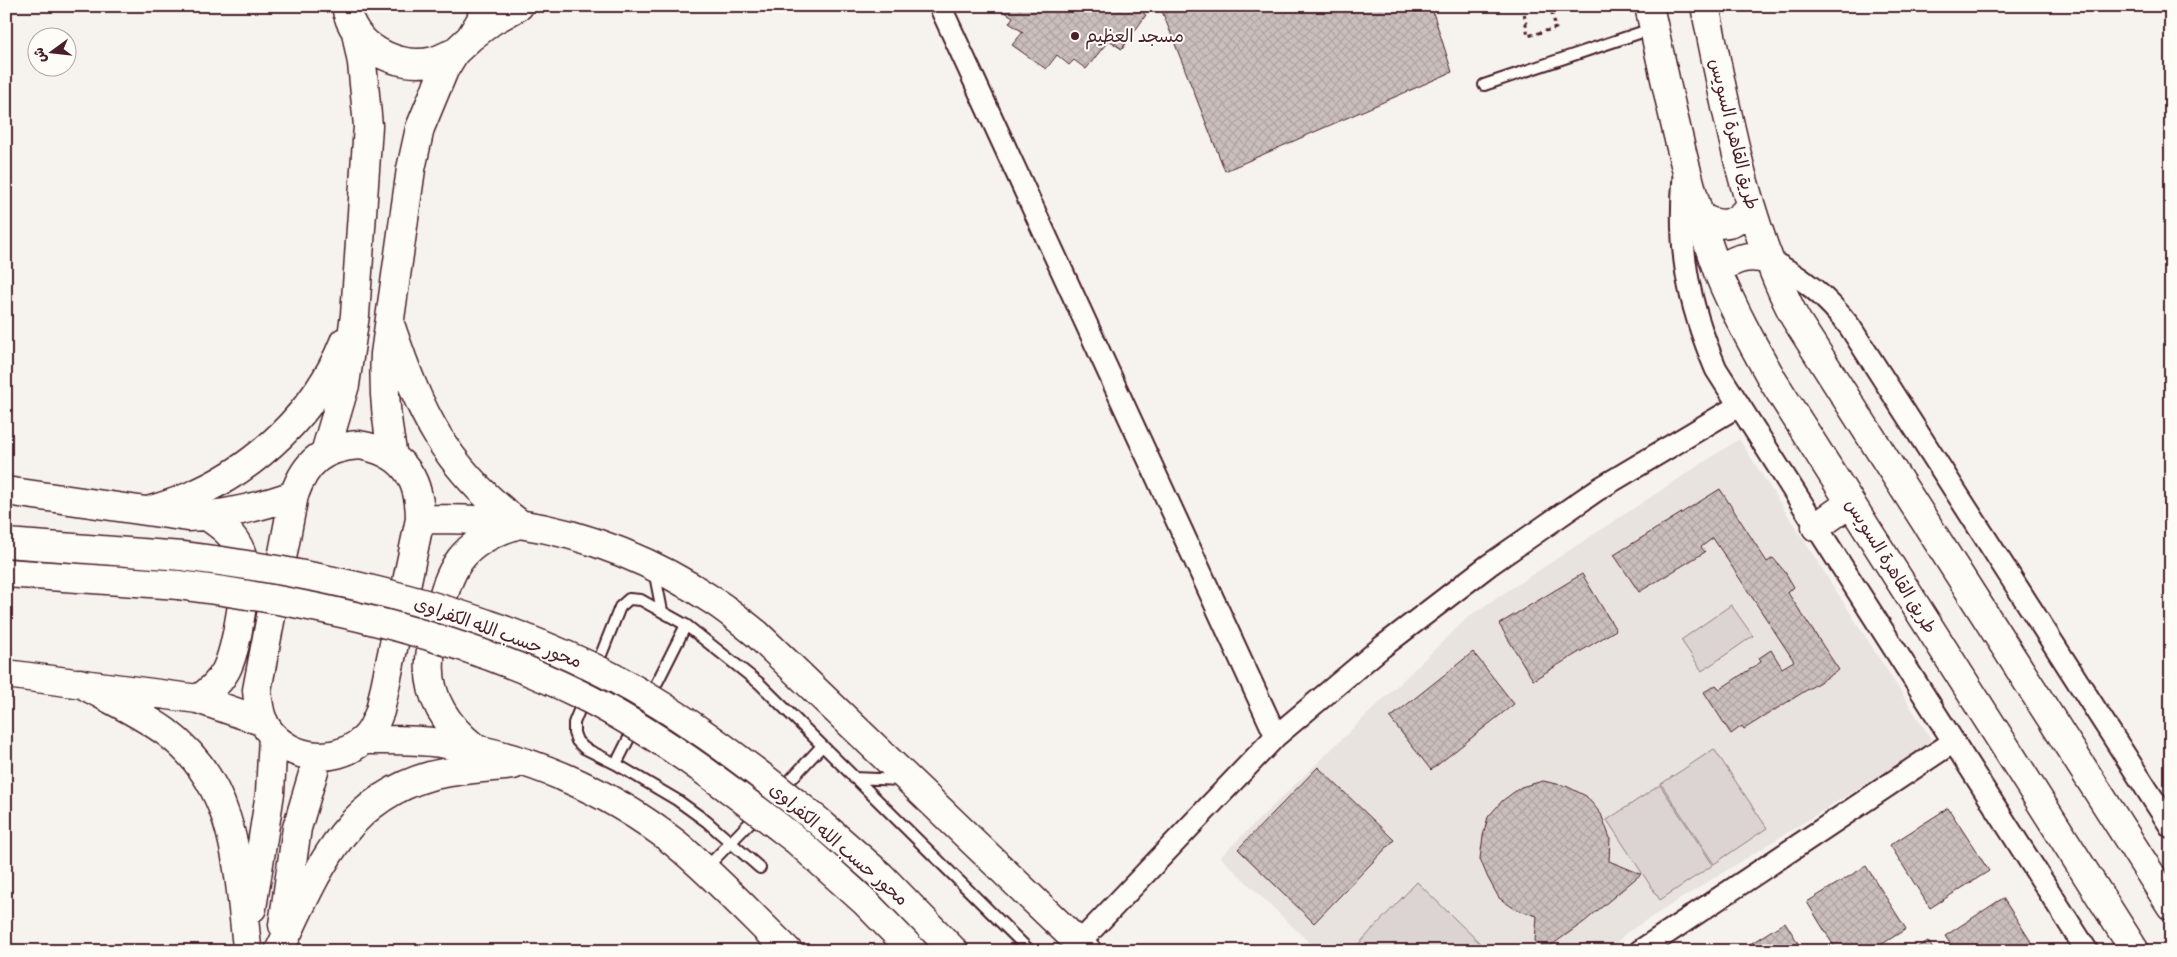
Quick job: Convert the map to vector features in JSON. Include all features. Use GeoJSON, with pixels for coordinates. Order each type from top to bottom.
{"type":"FeatureCollection","features":[{"type":"Feature","properties":{"kind":"street"},"geometry":{"type":"LineString","coordinates":[[324,453],[345,385],[355,315],[368,126],[362,63],[356,32],[346,6]]}},
{"type":"Feature","properties":{"kind":"street"},"geometry":{"type":"LineString","coordinates":[[393,456],[386,422],[383,388],[384,354],[415,148],[429,101],[462,45],[481,20],[484,6]]}},
{"type":"Feature","properties":{"kind":"street"},"geometry":{"type":"LineString","coordinates":[[356,32],[371,48],[390,59],[412,64],[434,61],[462,45],[492,21],[519,6]]}},
{"type":"Feature","properties":{"kind":"street"},"geometry":{"type":"LineString","coordinates":[[940,6],[1276,736]]}},
{"type":"Feature","properties":{"kind":"street","name":"طريق القاهرة السويس"},"geometry":{"type":"LineString","coordinates":[[1705,6],[1735,152],[1768,260],[1790,309],[1816,354],[2171,906]]}},
{"type":"Feature","properties":{"kind":"street","name":"طريق القاهرة السويس"},"geometry":{"type":"LineString","coordinates":[[1651,17],[1685,162],[1701,217],[1718,272],[1749,338],[1773,381],[2135,951]]}},
{"type":"Feature","properties":{"kind":"street","name":"طريق القاهرة السويس"},"geometry":{"type":"LineString","coordinates":[[1685,162],[1682,238],[1688,289],[1700,330],[1716,369],[2087,951]]}},
{"type":"Feature","properties":{"kind":"street"},"geometry":{"type":"LineString","coordinates":[[1701,217],[1711,223],[1723,224],[1734,222],[1744,215],[1750,205]]}},
{"type":"Feature","properties":{"kind":"street"},"geometry":{"type":"LineString","coordinates":[[1718,272],[1741,258],[1760,257],[1768,260],[1806,281],[1822,294],[1850,327],[2171,827]]}},
{"type":"Feature","properties":{"kind":"street"},"geometry":{"type":"LineString","coordinates":[[148,511],[188,497],[226,478],[260,454],[273,442],[291,424],[318,391],[339,355],[355,315]]}},
{"type":"Feature","properties":{"kind":"street"},"geometry":{"type":"LineString","coordinates":[[389,320],[414,389],[428,421],[446,451],[492,504],[520,524]]}},
{"type":"Feature","properties":{"kind":"street"},"geometry":{"type":"LineString","coordinates":[[420,519],[471,519],[520,524],[571,536],[621,552],[654,567],[715,602],[757,634],[1083,947],[1276,736],[1382,647],[1489,565],[1597,490],[1738,406]]}},
{"type":"Feature","properties":{"kind":"street"},"geometry":{"type":"LineString","coordinates":[[6,674],[198,699],[268,729],[294,750],[318,757],[342,752],[364,740],[374,726],[380,711],[420,519],[420,500],[415,483],[406,468],[393,456],[377,448],[359,444],[341,446],[324,453],[310,464],[300,478],[294,495],[257,690],[259,706],[268,729],[270,794],[246,949]]}},
{"type":"Feature","properties":{"kind":"street"},"geometry":{"type":"LineString","coordinates":[[6,491],[188,517],[207,516],[266,505],[294,495]]}},
{"type":"Feature","properties":{"kind":"street"},"geometry":{"type":"LineString","coordinates":[[1816,527],[1850,503]]}},
{"type":"Feature","properties":{"kind":"street"},"geometry":{"type":"LineString","coordinates":[[198,699],[219,682],[229,664],[245,579],[242,553],[234,538],[222,525],[207,516]]}},
{"type":"Feature","properties":{"kind":"street"},"geometry":{"type":"LineString","coordinates":[[475,748],[449,724],[440,710],[434,694],[430,659],[442,598],[448,580],[457,564],[469,549],[484,538],[520,524]]}},
{"type":"Feature","properties":{"kind":"street","name":"محور حسب الله الكفراوى"},"geometry":{"type":"LineString","coordinates":[[6,543],[182,556],[279,570],[393,594],[530,640],[593,668],[656,704],[748,766],[817,820],[881,876],[954,951]]}},
{"type":"Feature","properties":{"kind":"street","name":"محور حسب الله الكفراوى"},"geometry":{"type":"LineString","coordinates":[[6,573],[179,585],[249,594],[335,611],[395,626],[522,669],[580,695],[643,730],[700,767],[796,840],[864,901],[914,951]]}},
{"type":"Feature","properties":{"kind":"street"},"geometry":{"type":"LineString","coordinates":[[80,683],[144,717],[168,734],[189,753],[221,800],[231,827],[237,856],[246,949]]}},
{"type":"Feature","properties":{"kind":"street"},"geometry":{"type":"LineString","coordinates":[[364,740],[428,742],[475,748],[528,763],[580,784],[629,811],[674,843],[788,951]]}},
{"type":"Feature","properties":{"kind":"street"},"geometry":{"type":"LineString","coordinates":[[1640,951],[1953,742]]}},
{"type":"Feature","properties":{"kind":"street"},"geometry":{"type":"LineString","coordinates":[[279,951],[297,828],[318,757]]}},
{"type":"Feature","properties":{"kind":"street"},"geometry":{"type":"LineString","coordinates":[[279,951],[333,846],[352,822],[375,802],[401,787],[430,776],[460,770],[528,763]]}},
{"type":"Feature","properties":{"kind":"lane"},"geometry":{"type":"LineString","coordinates":[[1484,85],[1651,17]]}},
{"type":"Feature","properties":{"kind":"lane"},"geometry":{"type":"LineString","coordinates":[[654,567],[662,611]]}},
{"type":"Feature","properties":{"kind":"lane"},"geometry":{"type":"LineString","coordinates":[[760,868],[706,821],[677,800],[616,764],[584,748],[577,741],[574,733],[574,723],[624,602],[635,598],[686,625],[759,683],[1030,951]]}},
{"type":"Feature","properties":{"kind":"lane"},"geometry":{"type":"LineString","coordinates":[[616,764],[686,625]]}},
{"type":"Feature","properties":{"kind":"lane"},"geometry":{"type":"LineString","coordinates":[[704,870],[822,746]]}},
{"type":"Feature","properties":{"kind":"lane"},"geometry":{"type":"LineString","coordinates":[[854,778],[908,780]]}},
{"type":"Feature","properties":{"kind":"path"},"geometry":{"type":"LineString","coordinates":[[1524,6],[1528,36],[1556,28],[1550,6]]}},
{"type":"Feature","properties":{"kind":"shaded area"},"geometry":{"type":"Polygon","coordinates":[[[1739,439],[1933,742],[1626,933],[1608,951],[1318,951],[1220,857],[1469,616],[1739,439]]]}},
{"type":"Feature","properties":{"kind":"shaded area"},"geometry":{"type":"Polygon","coordinates":[[[1731,605],[1753,636],[1702,671],[1681,640],[1731,605]]]}},
{"type":"Feature","properties":{"kind":"shaded area"},"geometry":{"type":"Polygon","coordinates":[[[1714,749],[1767,828],[1714,864],[1661,784],[1714,749]]]}},
{"type":"Feature","properties":{"kind":"shaded area"},"geometry":{"type":"Polygon","coordinates":[[[1660,785],[1713,865],[1660,900],[1607,820],[1660,785]]]}},
{"type":"Feature","properties":{"kind":"shaded area"},"geometry":{"type":"Polygon","coordinates":[[[1417,882],[1488,951],[1352,951],[1417,882]]]}},
{"type":"Feature","properties":{"kind":"building","name":"مسجد العظيم"},"geometry":{"type":"Polygon","coordinates":[[[1006,6],[1135,6],[1146,15],[1122,49],[1109,40],[1086,69],[1074,60],[1069,65],[1057,55],[1046,69],[1012,45],[1023,32],[1009,23],[1013,17],[1003,11],[1006,6]]]}},
{"type":"Feature","properties":{"kind":"building"},"geometry":{"type":"Polygon","coordinates":[[[1160,6],[1431,6],[1452,72],[1225,171],[1160,6]]]}},
{"type":"Feature","properties":{"kind":"building"},"geometry":{"type":"Polygon","coordinates":[[[1120,35],[1128,40],[1122,49],[1114,44],[1120,35]]]}},
{"type":"Feature","properties":{"kind":"building"},"geometry":{"type":"Polygon","coordinates":[[[1720,489],[1767,562],[1773,558],[1785,572],[1794,587],[1788,593],[1839,670],[1744,729],[1742,726],[1731,734],[1704,692],[1716,685],[1720,689],[1761,662],[1759,658],[1771,650],[1782,668],[1794,661],[1713,538],[1701,547],[1705,552],[1639,592],[1614,555],[1720,489]]]}},
{"type":"Feature","properties":{"kind":"building"},"geometry":{"type":"Polygon","coordinates":[[[1582,574],[1616,630],[1533,680],[1499,624],[1582,574]]]}},
{"type":"Feature","properties":{"kind":"building"},"geometry":{"type":"Polygon","coordinates":[[[1473,652],[1514,704],[1431,770],[1390,718],[1473,652]]]}},
{"type":"Feature","properties":{"kind":"building"},"geometry":{"type":"Polygon","coordinates":[[[1318,767],[1394,840],[1314,923],[1238,849],[1318,767]]]}},
{"type":"Feature","properties":{"kind":"building"},"geometry":{"type":"Polygon","coordinates":[[[1543,781],[1566,786],[1586,796],[1601,814],[1610,838],[1609,861],[1641,874],[1584,922],[1546,949],[1535,941],[1537,916],[1515,909],[1499,898],[1480,859],[1488,817],[1502,801],[1521,787],[1543,781]]]}},
{"type":"Feature","properties":{"kind":"building"},"geometry":{"type":"Polygon","coordinates":[[[1948,808],[1989,871],[1930,908],[1890,845],[1948,808]]]}},
{"type":"Feature","properties":{"kind":"building"},"geometry":{"type":"Polygon","coordinates":[[[1866,866],[1906,929],[1871,951],[1837,951],[1807,902],[1866,866]]]}},
{"type":"Feature","properties":{"kind":"building"},"geometry":{"type":"Polygon","coordinates":[[[2003,898],[2037,951],[1955,951],[1945,936],[2003,898]]]}},
{"type":"Feature","properties":{"kind":"building"},"geometry":{"type":"Polygon","coordinates":[[[1785,922],[1803,951],[1739,951],[1785,922]]]}},
{"type":"Feature","properties":{"kind":"building"},"geometry":{"type":"Polygon","coordinates":[[[1928,941],[1934,951],[1911,951],[1928,941]]]}},
{"type":"Feature","properties":{"kind":"place","name":"مسجد العظيم"},"geometry":{"type":"Point","coordinates":[1075,36]}}]}
